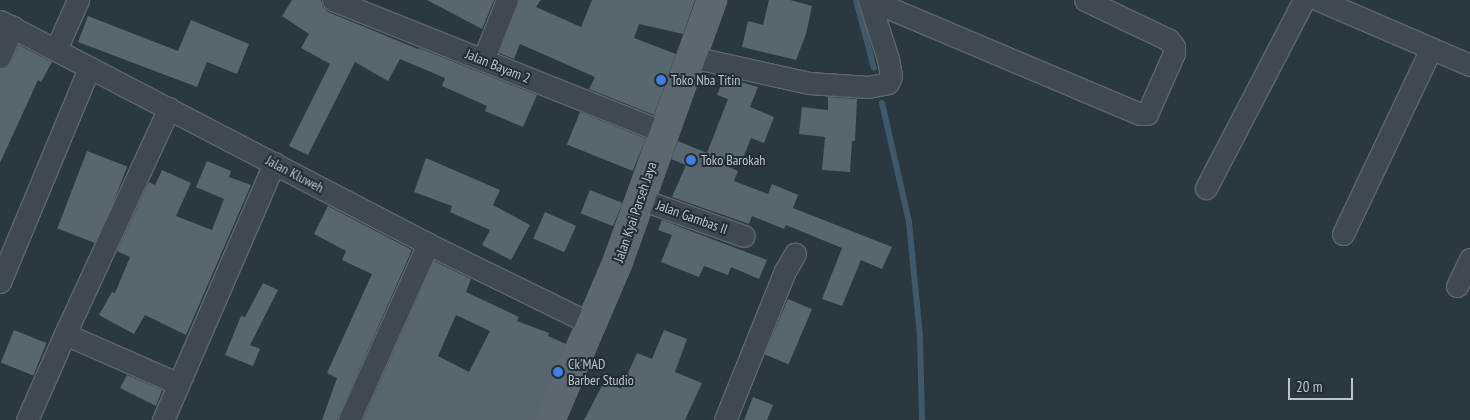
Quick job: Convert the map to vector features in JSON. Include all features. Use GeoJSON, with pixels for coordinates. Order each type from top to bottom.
{"type":"FeatureCollection","features":[{"type":"Feature","properties":{"kind":"main road","name":"Jalan Kyai Parseh Jaya"},"geometry":{"type":"LineString","coordinates":[[550,420],[618,261],[662,132],[712,0]]}},
{"type":"Feature","properties":{"kind":"street"},"geometry":{"type":"LineString","coordinates":[[56,49],[78,0]]}},
{"type":"Feature","properties":{"kind":"street","name":"Jalan Bayam 2"},"geometry":{"type":"LineString","coordinates":[[333,0],[662,132]]}},
{"type":"Feature","properties":{"kind":"street"},"geometry":{"type":"LineString","coordinates":[[483,60],[507,0]]}},
{"type":"Feature","properties":{"kind":"street"},"geometry":{"type":"LineString","coordinates":[[692,57],[809,83],[868,87],[888,83],[891,76],[888,59],[870,0]]}},
{"type":"Feature","properties":{"kind":"street"},"geometry":{"type":"LineString","coordinates":[[870,0],[1140,114],[1147,114],[1174,53],[1174,47],[1169,40],[1086,0]]}},
{"type":"Feature","properties":{"kind":"street"},"geometry":{"type":"LineString","coordinates":[[1206,188],[1304,0]]}},
{"type":"Feature","properties":{"kind":"street"},"geometry":{"type":"LineString","coordinates":[[1319,0],[1470,65]]}},
{"type":"Feature","properties":{"kind":"street"},"geometry":{"type":"LineString","coordinates":[[0,56],[6,24]]}},
{"type":"Feature","properties":{"kind":"street","name":"Jalan Kluweh"},"geometry":{"type":"LineString","coordinates":[[6,24],[428,244],[591,324]]}},
{"type":"Feature","properties":{"kind":"street"},"geometry":{"type":"LineString","coordinates":[[1343,234],[1431,49]]}},
{"type":"Feature","properties":{"kind":"street"},"geometry":{"type":"LineString","coordinates":[[0,282],[89,68]]}},
{"type":"Feature","properties":{"kind":"street"},"geometry":{"type":"LineString","coordinates":[[27,420],[170,108]]}},
{"type":"Feature","properties":{"kind":"street"},"geometry":{"type":"LineString","coordinates":[[163,420],[274,163]]}},
{"type":"Feature","properties":{"kind":"street","name":"Jalan Gambas II"},"geometry":{"type":"LineString","coordinates":[[640,199],[744,236]]}},
{"type":"Feature","properties":{"kind":"street"},"geometry":{"type":"LineString","coordinates":[[348,420],[428,244]]}},
{"type":"Feature","properties":{"kind":"street"},"geometry":{"type":"LineString","coordinates":[[725,420],[785,271],[795,254]]}},
{"type":"Feature","properties":{"kind":"street"},"geometry":{"type":"LineString","coordinates":[[1457,286],[1470,259]]}},
{"type":"Feature","properties":{"kind":"street"},"geometry":{"type":"LineString","coordinates":[[65,334],[179,384]]}},
{"type":"Feature","properties":{"kind":"building"},"geometry":{"type":"Polygon","coordinates":[[[292,0],[321,0],[323,7],[328,12],[537,95],[523,127],[485,111],[487,106],[442,86],[445,78],[400,59],[388,81],[355,62],[308,155],[289,146],[330,64],[301,48],[309,34],[282,16],[292,0]]]}},
{"type":"Feature","properties":{"kind":"building"},"geometry":{"type":"Polygon","coordinates":[[[427,0],[494,0],[482,29],[427,0]]]}},
{"type":"Feature","properties":{"kind":"building"},"geometry":{"type":"Polygon","coordinates":[[[519,0],[541,0],[536,7],[581,27],[592,0],[695,0],[683,34],[639,24],[634,38],[676,54],[654,115],[589,89],[595,77],[520,44],[514,59],[499,53],[519,0]]]}},
{"type":"Feature","properties":{"kind":"building"},"geometry":{"type":"Polygon","coordinates":[[[769,0],[790,0],[812,6],[806,34],[796,60],[742,47],[748,21],[763,25],[769,0]]]}},
{"type":"Feature","properties":{"kind":"building"},"geometry":{"type":"Polygon","coordinates":[[[88,16],[178,51],[191,20],[249,44],[237,74],[207,62],[197,87],[78,42],[88,16]]]}},
{"type":"Feature","properties":{"kind":"building"},"geometry":{"type":"Polygon","coordinates":[[[19,45],[52,62],[41,82],[38,80],[0,163],[0,69],[7,67],[11,62],[19,45]]]}},
{"type":"Feature","properties":{"kind":"building"},"geometry":{"type":"Polygon","coordinates":[[[724,77],[758,87],[750,107],[774,117],[764,143],[751,138],[741,163],[715,161],[738,171],[734,181],[768,194],[772,184],[798,195],[793,208],[892,247],[882,269],[861,260],[842,306],[822,299],[842,248],[786,225],[784,229],[752,216],[749,224],[672,197],[686,165],[671,159],[678,141],[707,153],[728,99],[717,95],[724,77]]]}},
{"type":"Feature","properties":{"kind":"building"},"geometry":{"type":"Polygon","coordinates":[[[828,97],[857,99],[855,141],[852,141],[850,172],[822,170],[825,137],[799,134],[802,107],[828,110],[828,97]]]}},
{"type":"Feature","properties":{"kind":"building"},"geometry":{"type":"Polygon","coordinates":[[[580,112],[646,139],[633,171],[567,144],[580,112]]]}},
{"type":"Feature","properties":{"kind":"building"},"geometry":{"type":"Polygon","coordinates":[[[87,151],[127,166],[97,244],[57,228],[87,151]]]}},
{"type":"Feature","properties":{"kind":"building"},"geometry":{"type":"Polygon","coordinates":[[[426,158],[500,190],[493,205],[530,225],[511,260],[482,245],[490,230],[450,212],[452,206],[414,192],[426,158]]]}},
{"type":"Feature","properties":{"kind":"building"},"geometry":{"type":"Polygon","coordinates":[[[207,161],[231,171],[229,177],[251,185],[186,335],[145,315],[134,334],[99,315],[112,292],[115,293],[130,257],[117,251],[149,182],[155,185],[162,170],[191,183],[176,216],[212,230],[224,199],[196,187],[207,161]]]}},
{"type":"Feature","properties":{"kind":"building"},"geometry":{"type":"Polygon","coordinates":[[[590,190],[622,203],[613,226],[581,213],[590,190]]]}},
{"type":"Feature","properties":{"kind":"building"},"geometry":{"type":"Polygon","coordinates":[[[328,206],[412,250],[337,420],[322,420],[337,378],[327,373],[372,274],[342,260],[346,251],[314,234],[328,206]]]}},
{"type":"Feature","properties":{"kind":"building"},"geometry":{"type":"Polygon","coordinates":[[[545,212],[576,226],[564,252],[533,238],[545,212]]]}},
{"type":"Feature","properties":{"kind":"building"},"geometry":{"type":"Polygon","coordinates":[[[662,220],[767,260],[759,279],[731,267],[728,275],[704,266],[699,277],[661,262],[672,235],[658,230],[662,220]]]}},
{"type":"Feature","properties":{"kind":"building"},"geometry":{"type":"Polygon","coordinates":[[[434,261],[471,279],[466,292],[519,317],[517,321],[549,333],[548,336],[566,344],[535,420],[363,420],[434,261]],[[456,315],[438,356],[469,372],[490,331],[456,315]]]}},
{"type":"Feature","properties":{"kind":"building"},"geometry":{"type":"Polygon","coordinates":[[[263,283],[278,290],[250,345],[260,349],[253,366],[225,355],[241,316],[245,317],[263,283]]]}},
{"type":"Feature","properties":{"kind":"building"},"geometry":{"type":"Polygon","coordinates":[[[788,299],[812,309],[788,364],[765,354],[788,299]]]}},
{"type":"Feature","properties":{"kind":"building"},"geometry":{"type":"Polygon","coordinates":[[[14,330],[46,343],[33,376],[1,362],[14,330]]]}},
{"type":"Feature","properties":{"kind":"building"},"geometry":{"type":"Polygon","coordinates":[[[664,330],[687,339],[675,372],[702,383],[685,420],[584,420],[605,380],[621,389],[637,353],[652,359],[664,330]]]}},
{"type":"Feature","properties":{"kind":"building"},"geometry":{"type":"Polygon","coordinates":[[[127,375],[162,390],[156,406],[120,388],[127,375]]]}},
{"type":"Feature","properties":{"kind":"building"},"geometry":{"type":"Polygon","coordinates":[[[753,397],[773,405],[767,420],[744,420],[753,397]]]}},
{"type":"Feature","properties":{"kind":"waterway"},"geometry":{"type":"LineString","coordinates":[[856,0],[874,68]]}},
{"type":"Feature","properties":{"kind":"waterway"},"geometry":{"type":"LineString","coordinates":[[882,103],[909,222],[920,337],[922,420]]}},
{"type":"Feature","properties":{"kind":"place","name":"Toko Nba Titin"},"geometry":{"type":"Point","coordinates":[661,80]}},
{"type":"Feature","properties":{"kind":"place","name":"Toko Barokah"},"geometry":{"type":"Point","coordinates":[691,160]}},
{"type":"Feature","properties":{"kind":"place","name":"Ck'MAD Barber Studio"},"geometry":{"type":"Point","coordinates":[558,372]}}]}
